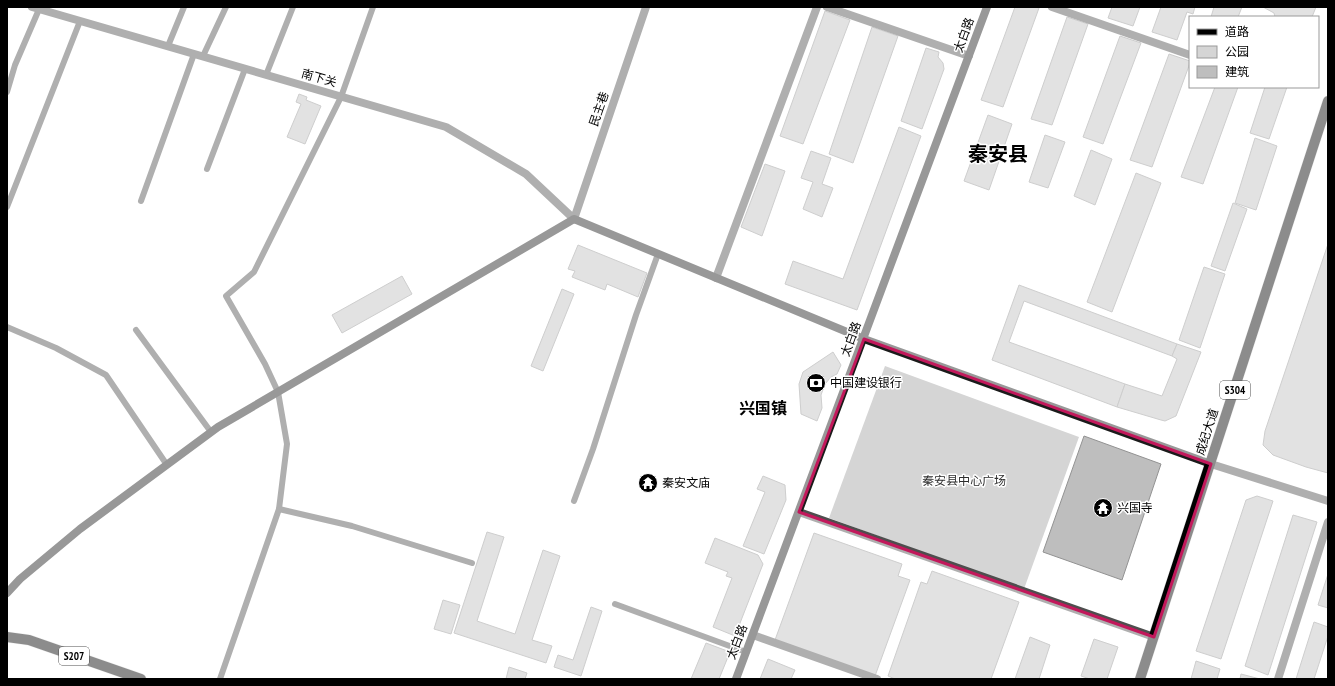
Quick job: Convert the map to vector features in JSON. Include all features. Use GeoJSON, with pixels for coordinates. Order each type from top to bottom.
{"type":"FeatureCollection","features":[{"type":"Feature","properties":{"kind":"main road","name":"太白路"},"geometry":{"type":"LineString","coordinates":[[736,679],[987,7]]}},
{"type":"Feature","properties":{"kind":"main road","name":"成纪大道"},"geometry":{"type":"LineString","coordinates":[[1140,679],[1328,101]]}},
{"type":"Feature","properties":{"kind":"main road"},"geometry":{"type":"LineString","coordinates":[[7,593],[20,579],[80,529],[212,432],[574,219],[864,339],[1211,464]]}},
{"type":"Feature","properties":{"kind":"main road","name":"S207"},"geometry":{"type":"LineString","coordinates":[[7,637],[29,640],[140,679]]}},
{"type":"Feature","properties":{"kind":"street","name":"民主巷"},"geometry":{"type":"LineString","coordinates":[[574,219],[646,7]]}},
{"type":"Feature","properties":{"kind":"street"},"geometry":{"type":"LineString","coordinates":[[716,278],[817,7]]}},
{"type":"Feature","properties":{"kind":"street"},"geometry":{"type":"LineString","coordinates":[[827,7],[969,56]]}},
{"type":"Feature","properties":{"kind":"street"},"geometry":{"type":"LineString","coordinates":[[1052,7],[1189,55]]}},
{"type":"Feature","properties":{"kind":"street","name":"南下关"},"geometry":{"type":"LineString","coordinates":[[37,8],[446,127],[526,174],[574,219]]}},
{"type":"Feature","properties":{"kind":"street"},"geometry":{"type":"LineString","coordinates":[[1211,464],[1328,501]]}},
{"type":"Feature","properties":{"kind":"street"},"geometry":{"type":"LineString","coordinates":[[799,512],[1154,637]]}},
{"type":"Feature","properties":{"kind":"street"},"geometry":{"type":"LineString","coordinates":[[1278,679],[1328,522]]}},
{"type":"Feature","properties":{"kind":"street"},"geometry":{"type":"LineString","coordinates":[[752,635],[877,679]]}},
{"type":"Feature","properties":{"kind":"lane"},"geometry":{"type":"LineString","coordinates":[[168,46],[184,7]]}},
{"type":"Feature","properties":{"kind":"lane"},"geometry":{"type":"LineString","coordinates":[[203,56],[226,7]]}},
{"type":"Feature","properties":{"kind":"lane"},"geometry":{"type":"LineString","coordinates":[[266,75],[293,7]]}},
{"type":"Feature","properties":{"kind":"lane"},"geometry":{"type":"LineString","coordinates":[[220,679],[279,509],[287,444],[278,392],[265,364],[226,296],[254,272],[341,97],[373,7]]}},
{"type":"Feature","properties":{"kind":"lane"},"geometry":{"type":"LineString","coordinates":[[7,92],[37,8]]}},
{"type":"Feature","properties":{"kind":"lane"},"geometry":{"type":"LineString","coordinates":[[7,208],[80,21]]}},
{"type":"Feature","properties":{"kind":"lane"},"geometry":{"type":"LineString","coordinates":[[141,201],[194,54]]}},
{"type":"Feature","properties":{"kind":"lane"},"geometry":{"type":"LineString","coordinates":[[207,169],[245,69]]}},
{"type":"Feature","properties":{"kind":"lane"},"geometry":{"type":"LineString","coordinates":[[574,501],[593,449],[636,314],[658,254]]}},
{"type":"Feature","properties":{"kind":"lane"},"geometry":{"type":"LineString","coordinates":[[7,327],[56,348],[106,375],[167,465]]}},
{"type":"Feature","properties":{"kind":"lane"},"geometry":{"type":"LineString","coordinates":[[136,330],[212,432]]}},
{"type":"Feature","properties":{"kind":"lane"},"geometry":{"type":"LineString","coordinates":[[279,509],[352,526],[472,563]]}},
{"type":"Feature","properties":{"kind":"lane"},"geometry":{"type":"LineString","coordinates":[[615,604],[746,652]]}},
{"type":"Feature","properties":{"kind":"highlighted area"},"geometry":{"type":"Polygon","coordinates":[[[864,339],[1211,464],[1154,637],[799,512],[864,339]]]}},
{"type":"Feature","properties":{"kind":"green space","name":"秦安县中心广场"},"geometry":{"type":"Polygon","coordinates":[[[885,366],[1079,437],[1024,589],[829,518],[885,366]]]}},
{"type":"Feature","properties":{"kind":"building"},"geometry":{"type":"Polygon","coordinates":[[[1015,7],[1039,8],[1003,107],[981,100],[1015,7]]]}},
{"type":"Feature","properties":{"kind":"building"},"geometry":{"type":"Polygon","coordinates":[[[1112,7],[1140,7],[1133,26],[1108,18],[1112,7]]]}},
{"type":"Feature","properties":{"kind":"building"},"geometry":{"type":"Polygon","coordinates":[[[1161,7],[1195,7],[1193,14],[1187,12],[1177,40],[1152,32],[1161,7]]]}},
{"type":"Feature","properties":{"kind":"building"},"geometry":{"type":"Polygon","coordinates":[[[1214,7],[1242,7],[1238,16],[1211,16],[1214,7]]]}},
{"type":"Feature","properties":{"kind":"building"},"geometry":{"type":"Polygon","coordinates":[[[1263,7],[1316,7],[1312,16],[1275,16],[1274,13],[1263,7]]]}},
{"type":"Feature","properties":{"kind":"building"},"geometry":{"type":"Polygon","coordinates":[[[825,11],[850,20],[803,144],[780,136],[825,11]]]}},
{"type":"Feature","properties":{"kind":"building"},"geometry":{"type":"Polygon","coordinates":[[[1067,17],[1088,24],[1052,125],[1031,119],[1067,17]]]}},
{"type":"Feature","properties":{"kind":"building"},"geometry":{"type":"Polygon","coordinates":[[[872,27],[898,36],[853,163],[829,154],[872,27]]]}},
{"type":"Feature","properties":{"kind":"building"},"geometry":{"type":"Polygon","coordinates":[[[1120,36],[1141,43],[1103,144],[1083,137],[1120,36]]]}},
{"type":"Feature","properties":{"kind":"building"},"geometry":{"type":"Polygon","coordinates":[[[926,48],[939,52],[938,57],[943,63],[944,69],[922,129],[901,121],[926,48]]]}},
{"type":"Feature","properties":{"kind":"building"},"geometry":{"type":"Polygon","coordinates":[[[1169,54],[1189,61],[1189,66],[1152,167],[1130,160],[1169,54]]]}},
{"type":"Feature","properties":{"kind":"building"},"geometry":{"type":"Polygon","coordinates":[[[1215,88],[1238,88],[1203,184],[1181,177],[1215,88]]]}},
{"type":"Feature","properties":{"kind":"building"},"geometry":{"type":"Polygon","coordinates":[[[1265,88],[1287,88],[1269,139],[1250,133],[1265,88]]]}},
{"type":"Feature","properties":{"kind":"building"},"geometry":{"type":"Polygon","coordinates":[[[299,94],[307,97],[306,100],[321,106],[305,144],[287,137],[301,104],[296,102],[299,94]]]}},
{"type":"Feature","properties":{"kind":"building"},"geometry":{"type":"Polygon","coordinates":[[[988,115],[1012,124],[989,190],[964,181],[988,115]]]}},
{"type":"Feature","properties":{"kind":"building"},"geometry":{"type":"Polygon","coordinates":[[[899,127],[921,136],[857,310],[785,284],[793,261],[843,279],[899,127]]]}},
{"type":"Feature","properties":{"kind":"building"},"geometry":{"type":"Polygon","coordinates":[[[1045,135],[1065,142],[1048,188],[1029,182],[1045,135]]]}},
{"type":"Feature","properties":{"kind":"building"},"geometry":{"type":"Polygon","coordinates":[[[1255,138],[1277,146],[1256,210],[1235,203],[1255,138]]]}},
{"type":"Feature","properties":{"kind":"building"},"geometry":{"type":"Polygon","coordinates":[[[1091,150],[1112,159],[1095,205],[1074,196],[1091,150]]]}},
{"type":"Feature","properties":{"kind":"building"},"geometry":{"type":"Polygon","coordinates":[[[811,151],[831,158],[822,184],[833,188],[822,217],[803,209],[813,182],[801,178],[811,151]]]}},
{"type":"Feature","properties":{"kind":"building"},"geometry":{"type":"Polygon","coordinates":[[[765,164],[785,171],[762,236],[741,227],[765,164]]]}},
{"type":"Feature","properties":{"kind":"building"},"geometry":{"type":"Polygon","coordinates":[[[1136,173],[1161,183],[1112,312],[1087,302],[1136,173]]]}},
{"type":"Feature","properties":{"kind":"building"},"geometry":{"type":"Polygon","coordinates":[[[1233,203],[1247,209],[1225,271],[1211,266],[1233,203]]]}},
{"type":"Feature","properties":{"kind":"building"},"geometry":{"type":"Polygon","coordinates":[[[1328,244],[1328,473],[1273,455],[1263,445],[1265,431],[1328,244]]]}},
{"type":"Feature","properties":{"kind":"building"},"geometry":{"type":"Polygon","coordinates":[[[578,245],[647,273],[638,297],[607,284],[605,290],[572,277],[575,271],[568,269],[578,245]]]}},
{"type":"Feature","properties":{"kind":"building"},"geometry":{"type":"Polygon","coordinates":[[[1204,267],[1225,274],[1200,348],[1179,340],[1204,267]]]}},
{"type":"Feature","properties":{"kind":"building"},"geometry":{"type":"Polygon","coordinates":[[[402,276],[412,294],[342,333],[332,315],[402,276]]]}},
{"type":"Feature","properties":{"kind":"building"},"geometry":{"type":"Polygon","coordinates":[[[1019,285],[1177,344],[1172,356],[1024,301],[1009,342],[1125,384],[1117,407],[992,360],[1019,285]]]}},
{"type":"Feature","properties":{"kind":"building"},"geometry":{"type":"Polygon","coordinates":[[[562,289],[574,294],[543,371],[531,366],[562,289]]]}},
{"type":"Feature","properties":{"kind":"building"},"geometry":{"type":"Polygon","coordinates":[[[1177,344],[1201,352],[1176,416],[1165,421],[1117,407],[1125,384],[1162,396],[1177,359],[1172,356],[1177,344]]]}},
{"type":"Feature","properties":{"kind":"building"},"geometry":{"type":"Polygon","coordinates":[[[833,352],[841,365],[837,374],[831,377],[825,384],[821,395],[822,408],[817,421],[801,414],[799,384],[803,372],[833,352]]]}},
{"type":"Feature","properties":{"kind":"building","name":"兴国寺"},"geometry":{"type":"Polygon","coordinates":[[[1084,436],[1161,464],[1122,580],[1043,552],[1084,436]]]}},
{"type":"Feature","properties":{"kind":"building"},"geometry":{"type":"Polygon","coordinates":[[[763,476],[785,485],[786,500],[764,554],[743,546],[765,492],[757,489],[763,476]]]}},
{"type":"Feature","properties":{"kind":"building"},"geometry":{"type":"Polygon","coordinates":[[[1257,496],[1273,501],[1221,659],[1196,651],[1246,500],[1257,496]]]}},
{"type":"Feature","properties":{"kind":"building"},"geometry":{"type":"Polygon","coordinates":[[[1293,515],[1317,522],[1268,675],[1245,666],[1293,515]]]}},
{"type":"Feature","properties":{"kind":"building"},"geometry":{"type":"Polygon","coordinates":[[[487,532],[504,537],[477,621],[515,634],[543,550],[560,556],[532,640],[552,646],[546,663],[454,633],[487,532]]]}},
{"type":"Feature","properties":{"kind":"building"},"geometry":{"type":"Polygon","coordinates":[[[814,533],[902,564],[898,576],[910,580],[875,676],[775,640],[814,533]]]}},
{"type":"Feature","properties":{"kind":"building"},"geometry":{"type":"Polygon","coordinates":[[[715,538],[758,555],[763,564],[735,636],[713,627],[732,578],[726,576],[728,572],[705,563],[715,538]]]}},
{"type":"Feature","properties":{"kind":"building"},"geometry":{"type":"Polygon","coordinates":[[[932,571],[1019,602],[991,679],[895,679],[888,676],[921,582],[927,584],[932,571]]]}},
{"type":"Feature","properties":{"kind":"building"},"geometry":{"type":"Polygon","coordinates":[[[1328,574],[1328,608],[1318,605],[1328,574]]]}},
{"type":"Feature","properties":{"kind":"building"},"geometry":{"type":"Polygon","coordinates":[[[443,600],[460,605],[451,634],[434,629],[443,600]]]}},
{"type":"Feature","properties":{"kind":"building"},"geometry":{"type":"Polygon","coordinates":[[[591,607],[602,611],[581,676],[554,667],[558,655],[573,660],[591,607]]]}},
{"type":"Feature","properties":{"kind":"building"},"geometry":{"type":"Polygon","coordinates":[[[1314,622],[1328,627],[1328,636],[1314,679],[1296,679],[1314,622]]]}},
{"type":"Feature","properties":{"kind":"building"},"geometry":{"type":"Polygon","coordinates":[[[1030,637],[1050,645],[1039,679],[1015,679],[1030,637]]]}},
{"type":"Feature","properties":{"kind":"building"},"geometry":{"type":"Polygon","coordinates":[[[1094,639],[1118,647],[1107,679],[1090,679],[1081,676],[1094,639]]]}},
{"type":"Feature","properties":{"kind":"building"},"geometry":{"type":"Polygon","coordinates":[[[706,643],[730,652],[719,679],[691,679],[706,643]]]}},
{"type":"Feature","properties":{"kind":"building"},"geometry":{"type":"Polygon","coordinates":[[[768,659],[795,670],[791,679],[760,679],[768,659]]]}},
{"type":"Feature","properties":{"kind":"building"},"geometry":{"type":"Polygon","coordinates":[[[1196,661],[1220,669],[1217,679],[1191,679],[1196,661]]]}},
{"type":"Feature","properties":{"kind":"building"},"geometry":{"type":"Polygon","coordinates":[[[509,667],[527,673],[525,679],[506,679],[509,667]]]}},
{"type":"Feature","properties":{"kind":"building"},"geometry":{"type":"Polygon","coordinates":[[[1241,674],[1260,679],[1240,679],[1241,674]]]}},
{"type":"Feature","properties":{"kind":"place","name":"中国建设银行"},"geometry":{"type":"Point","coordinates":[816,383]}},
{"type":"Feature","properties":{"kind":"place","name":"秦安文庙"},"geometry":{"type":"Point","coordinates":[648,483]}},
{"type":"Feature","properties":{"kind":"place","name":"兴国寺"},"geometry":{"type":"Point","coordinates":[1103,508]}},
{"type":"Feature","properties":{"kind":"district","name":"秦安县"},"geometry":{"type":"Point","coordinates":[998,154]}},
{"type":"Feature","properties":{"kind":"district","name":"兴国镇"},"geometry":{"type":"Point","coordinates":[763,408]}}]}
